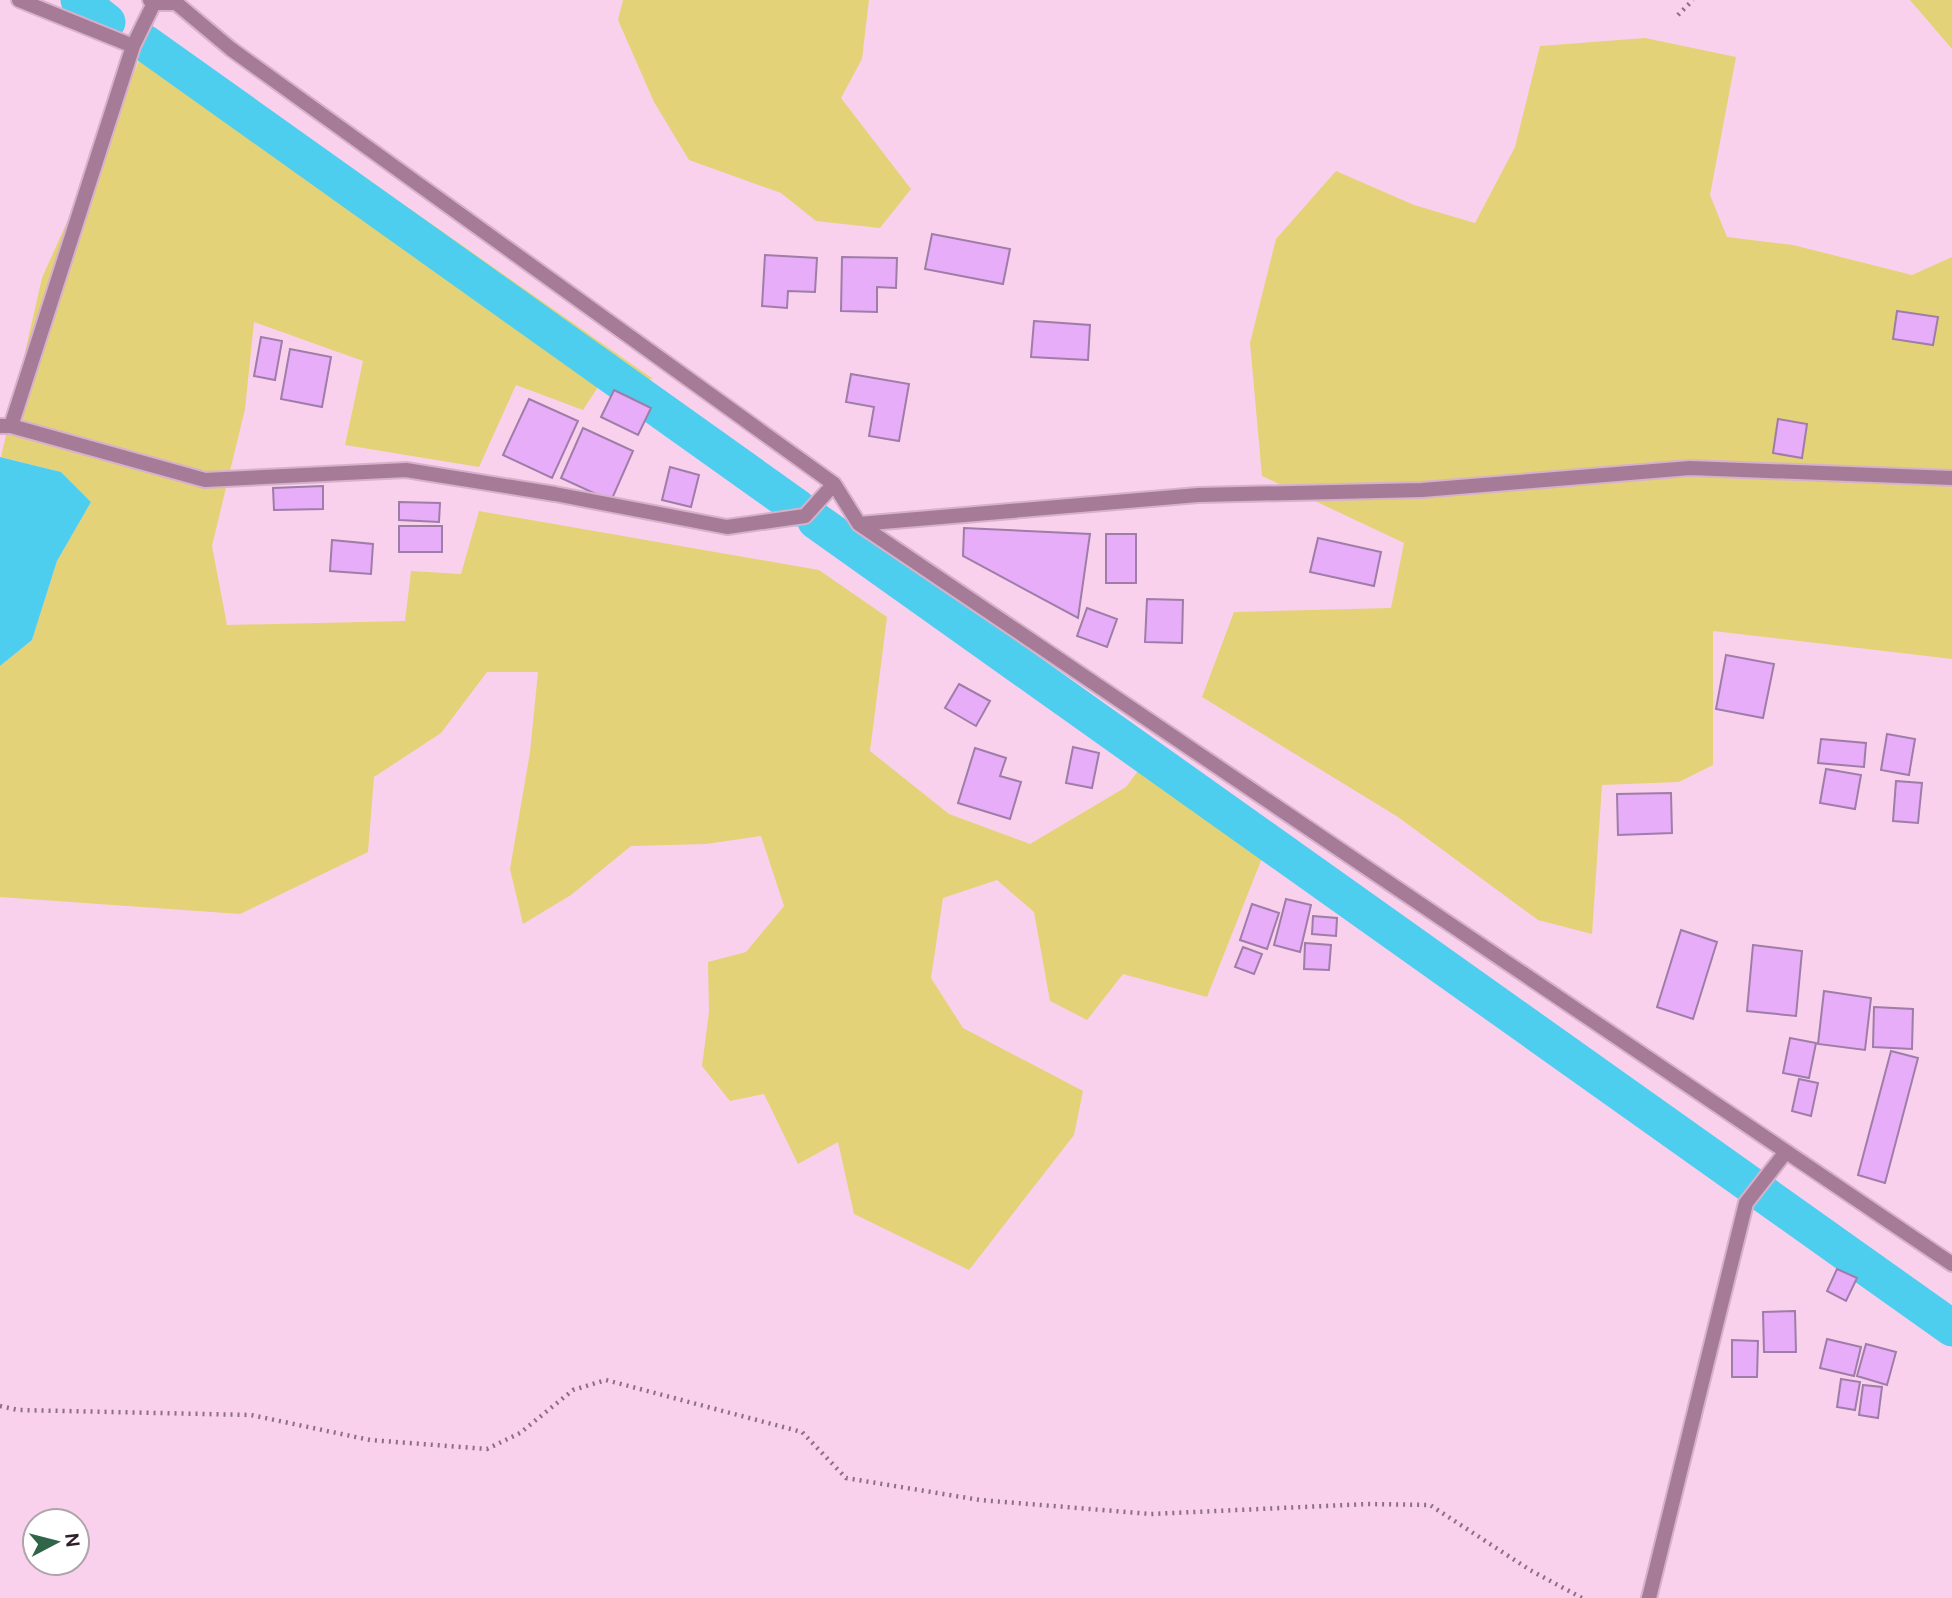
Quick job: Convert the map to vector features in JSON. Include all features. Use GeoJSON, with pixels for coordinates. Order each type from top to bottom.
{"type":"FeatureCollection","features":[{"type":"Feature","properties":{"kind":"street"},"geometry":{"type":"LineString","coordinates":[[19,0],[133,46]]}},
{"type":"Feature","properties":{"kind":"street"},"geometry":{"type":"LineString","coordinates":[[834,484],[805,516],[727,527],[406,470],[205,480],[6,426],[133,46],[152,2],[176,3],[231,48],[834,484],[859,524],[1952,1264]]}},
{"type":"Feature","properties":{"kind":"street"},"geometry":{"type":"LineString","coordinates":[[859,524],[1198,495],[1422,490],[1690,468],[1952,478]]}},
{"type":"Feature","properties":{"kind":"street"},"geometry":{"type":"LineString","coordinates":[[1649,1598],[1746,1203],[1785,1153]]}},
{"type":"Feature","properties":{"kind":"path"},"geometry":{"type":"LineString","coordinates":[[1678,15],[1693,0]]}},
{"type":"Feature","properties":{"kind":"path"},"geometry":{"type":"LineString","coordinates":[[0,1406],[18,1409],[251,1415],[370,1440],[486,1450],[520,1433],[573,1390],[606,1380],[802,1432],[846,1478],[980,1500],[1151,1514],[1368,1504],[1430,1505],[1530,1570],[1582,1598]]}},
{"type":"Feature","properties":{"kind":"shaded area"},"geometry":{"type":"Polygon","coordinates":[[[623,0],[869,0],[862,59],[841,98],[911,189],[880,228],[816,221],[781,193],[689,160],[654,102],[618,20],[623,0]]]}},
{"type":"Feature","properties":{"kind":"shaded area"},"geometry":{"type":"Polygon","coordinates":[[[1910,0],[1952,0],[1952,49],[1910,0]]]}},
{"type":"Feature","properties":{"kind":"shaded area"},"geometry":{"type":"Polygon","coordinates":[[[153,29],[653,379],[600,384],[583,410],[516,385],[479,467],[345,445],[363,361],[254,322],[245,409],[212,546],[227,625],[405,621],[411,571],[461,574],[479,511],[819,570],[887,617],[870,751],[949,814],[1030,844],[1126,787],[1138,771],[1264,853],[1207,997],[1123,974],[1087,1020],[1050,1001],[1034,912],[997,880],[943,898],[931,978],[963,1028],[1083,1091],[1074,1135],[969,1270],[854,1214],[838,1142],[798,1164],[764,1094],[730,1101],[702,1066],[709,1012],[708,962],[746,952],[784,906],[761,836],[706,844],[631,846],[571,895],[523,924],[510,869],[530,752],[538,672],[487,672],[441,733],[374,777],[368,852],[240,914],[0,897],[0,666],[32,640],[57,561],[91,502],[61,472],[1,457],[42,278],[153,29]]]}},
{"type":"Feature","properties":{"kind":"shaded area"},"geometry":{"type":"Polygon","coordinates":[[[1645,38],[1736,57],[1710,195],[1727,237],[1793,245],[1912,275],[1952,257],[1952,659],[1713,631],[1713,765],[1679,782],[1602,785],[1592,934],[1538,920],[1398,817],[1202,697],[1234,612],[1391,608],[1404,543],[1262,476],[1250,343],[1276,239],[1336,171],[1414,205],[1475,223],[1515,147],[1540,46],[1645,38]]]}},
{"type":"Feature","properties":{"kind":"water"},"geometry":{"type":"Polygon","coordinates":[[[0,457],[61,472],[91,502],[57,561],[32,640],[0,666],[0,457]]]}},
{"type":"Feature","properties":{"kind":"building"},"geometry":{"type":"Polygon","coordinates":[[[932,234],[1010,249],[1003,284],[925,269],[932,234]]]}},
{"type":"Feature","properties":{"kind":"building"},"geometry":{"type":"Polygon","coordinates":[[[765,255],[817,258],[815,292],[788,291],[787,308],[762,306],[765,255]]]}},
{"type":"Feature","properties":{"kind":"building"},"geometry":{"type":"Polygon","coordinates":[[[842,257],[897,258],[896,288],[877,287],[877,312],[841,311],[842,257]]]}},
{"type":"Feature","properties":{"kind":"building"},"geometry":{"type":"Polygon","coordinates":[[[1897,311],[1938,317],[1933,345],[1893,339],[1897,311]]]}},
{"type":"Feature","properties":{"kind":"building"},"geometry":{"type":"Polygon","coordinates":[[[1034,321],[1090,325],[1088,360],[1031,357],[1034,321]]]}},
{"type":"Feature","properties":{"kind":"building"},"geometry":{"type":"Polygon","coordinates":[[[261,337],[282,341],[275,380],[254,376],[261,337]]]}},
{"type":"Feature","properties":{"kind":"building"},"geometry":{"type":"Polygon","coordinates":[[[290,349],[331,357],[322,407],[281,399],[290,349]]]}},
{"type":"Feature","properties":{"kind":"building"},"geometry":{"type":"Polygon","coordinates":[[[851,374],[909,384],[899,441],[869,436],[874,407],[846,402],[851,374]]]}},
{"type":"Feature","properties":{"kind":"building"},"geometry":{"type":"Polygon","coordinates":[[[614,390],[651,408],[638,435],[601,417],[614,390]]]}},
{"type":"Feature","properties":{"kind":"building"},"geometry":{"type":"Polygon","coordinates":[[[529,399],[578,421],[552,478],[503,455],[529,399]]]}},
{"type":"Feature","properties":{"kind":"building"},"geometry":{"type":"Polygon","coordinates":[[[1778,419],[1807,424],[1802,458],[1773,453],[1778,419]]]}},
{"type":"Feature","properties":{"kind":"building"},"geometry":{"type":"Polygon","coordinates":[[[583,428],[633,451],[611,501],[561,478],[583,428]]]}},
{"type":"Feature","properties":{"kind":"building"},"geometry":{"type":"Polygon","coordinates":[[[670,467],[699,475],[691,507],[662,500],[670,467]]]}},
{"type":"Feature","properties":{"kind":"building"},"geometry":{"type":"Polygon","coordinates":[[[323,486],[323,509],[274,510],[273,488],[323,486]]]}},
{"type":"Feature","properties":{"kind":"building"},"geometry":{"type":"Polygon","coordinates":[[[399,502],[440,503],[439,522],[399,520],[399,502]]]}},
{"type":"Feature","properties":{"kind":"building"},"geometry":{"type":"Polygon","coordinates":[[[399,526],[442,526],[442,552],[399,552],[399,526]]]}},
{"type":"Feature","properties":{"kind":"building"},"geometry":{"type":"Polygon","coordinates":[[[964,528],[1090,534],[1078,618],[963,556],[964,528]]]}},
{"type":"Feature","properties":{"kind":"building"},"geometry":{"type":"Polygon","coordinates":[[[1106,534],[1136,534],[1136,583],[1106,583],[1106,534]]]}},
{"type":"Feature","properties":{"kind":"building"},"geometry":{"type":"Polygon","coordinates":[[[1318,538],[1381,552],[1374,586],[1310,572],[1318,538]]]}},
{"type":"Feature","properties":{"kind":"building"},"geometry":{"type":"Polygon","coordinates":[[[332,540],[373,544],[371,574],[330,571],[332,540]]]}},
{"type":"Feature","properties":{"kind":"building"},"geometry":{"type":"Polygon","coordinates":[[[1147,599],[1183,600],[1182,643],[1145,642],[1147,599]]]}},
{"type":"Feature","properties":{"kind":"building"},"geometry":{"type":"Polygon","coordinates":[[[1087,608],[1117,619],[1107,647],[1077,636],[1087,608]]]}},
{"type":"Feature","properties":{"kind":"building"},"geometry":{"type":"Polygon","coordinates":[[[1726,655],[1774,664],[1763,718],[1716,709],[1726,655]]]}},
{"type":"Feature","properties":{"kind":"building"},"geometry":{"type":"Polygon","coordinates":[[[959,684],[990,701],[976,726],[945,708],[959,684]]]}},
{"type":"Feature","properties":{"kind":"building"},"geometry":{"type":"Polygon","coordinates":[[[1887,734],[1915,739],[1909,775],[1881,770],[1887,734]]]}},
{"type":"Feature","properties":{"kind":"building"},"geometry":{"type":"Polygon","coordinates":[[[1821,739],[1866,743],[1864,767],[1818,763],[1821,739]]]}},
{"type":"Feature","properties":{"kind":"building"},"geometry":{"type":"Polygon","coordinates":[[[1073,747],[1099,753],[1092,788],[1066,783],[1073,747]]]}},
{"type":"Feature","properties":{"kind":"building"},"geometry":{"type":"Polygon","coordinates":[[[975,748],[1006,758],[1000,776],[1021,782],[1010,819],[958,803],[975,748]]]}},
{"type":"Feature","properties":{"kind":"building"},"geometry":{"type":"Polygon","coordinates":[[[1826,769],[1861,775],[1855,809],[1820,803],[1826,769]]]}},
{"type":"Feature","properties":{"kind":"building"},"geometry":{"type":"Polygon","coordinates":[[[1896,781],[1922,783],[1918,823],[1893,821],[1896,781]]]}},
{"type":"Feature","properties":{"kind":"building"},"geometry":{"type":"Polygon","coordinates":[[[1671,793],[1672,833],[1618,835],[1617,794],[1671,793]]]}},
{"type":"Feature","properties":{"kind":"building"},"geometry":{"type":"Polygon","coordinates":[[[1286,899],[1311,905],[1300,952],[1274,945],[1286,899]]]}},
{"type":"Feature","properties":{"kind":"building"},"geometry":{"type":"Polygon","coordinates":[[[1252,904],[1279,913],[1267,949],[1240,940],[1252,904]]]}},
{"type":"Feature","properties":{"kind":"building"},"geometry":{"type":"Polygon","coordinates":[[[1313,916],[1337,918],[1336,936],[1312,934],[1313,916]]]}},
{"type":"Feature","properties":{"kind":"building"},"geometry":{"type":"Polygon","coordinates":[[[1681,930],[1717,942],[1693,1019],[1657,1007],[1681,930]]]}},
{"type":"Feature","properties":{"kind":"building"},"geometry":{"type":"Polygon","coordinates":[[[1305,943],[1331,945],[1329,970],[1304,969],[1305,943]]]}},
{"type":"Feature","properties":{"kind":"building"},"geometry":{"type":"Polygon","coordinates":[[[1753,945],[1802,951],[1796,1016],[1747,1011],[1753,945]]]}},
{"type":"Feature","properties":{"kind":"building"},"geometry":{"type":"Polygon","coordinates":[[[1243,947],[1262,954],[1254,974],[1235,967],[1243,947]]]}},
{"type":"Feature","properties":{"kind":"building"},"geometry":{"type":"Polygon","coordinates":[[[1824,991],[1871,998],[1865,1050],[1818,1044],[1824,991]]]}},
{"type":"Feature","properties":{"kind":"building"},"geometry":{"type":"Polygon","coordinates":[[[1874,1007],[1913,1009],[1912,1049],[1873,1047],[1874,1007]]]}},
{"type":"Feature","properties":{"kind":"building"},"geometry":{"type":"Polygon","coordinates":[[[1790,1038],[1816,1043],[1809,1078],[1783,1073],[1790,1038]]]}},
{"type":"Feature","properties":{"kind":"building"},"geometry":{"type":"Polygon","coordinates":[[[1891,1051],[1918,1058],[1885,1183],[1858,1175],[1891,1051]]]}},
{"type":"Feature","properties":{"kind":"building"},"geometry":{"type":"Polygon","coordinates":[[[1799,1079],[1818,1083],[1811,1116],[1792,1111],[1799,1079]]]}},
{"type":"Feature","properties":{"kind":"building"},"geometry":{"type":"Polygon","coordinates":[[[1837,1269],[1857,1278],[1846,1301],[1827,1291],[1837,1269]]]}},
{"type":"Feature","properties":{"kind":"building"},"geometry":{"type":"Polygon","coordinates":[[[1795,1311],[1796,1352],[1764,1352],[1763,1312],[1795,1311]]]}},
{"type":"Feature","properties":{"kind":"building"},"geometry":{"type":"Polygon","coordinates":[[[1827,1339],[1861,1347],[1854,1376],[1820,1368],[1827,1339]]]}},
{"type":"Feature","properties":{"kind":"building"},"geometry":{"type":"Polygon","coordinates":[[[1732,1340],[1758,1341],[1757,1377],[1732,1377],[1732,1340]]]}},
{"type":"Feature","properties":{"kind":"building"},"geometry":{"type":"Polygon","coordinates":[[[1866,1344],[1896,1352],[1887,1385],[1857,1376],[1866,1344]]]}},
{"type":"Feature","properties":{"kind":"building"},"geometry":{"type":"Polygon","coordinates":[[[1841,1379],[1860,1382],[1855,1410],[1837,1407],[1841,1379]]]}},
{"type":"Feature","properties":{"kind":"building"},"geometry":{"type":"Polygon","coordinates":[[[1863,1385],[1882,1387],[1878,1418],[1859,1415],[1863,1385]]]}},
{"type":"Feature","properties":{"kind":"waterway"},"geometry":{"type":"LineString","coordinates":[[79,0],[107,22]]}},
{"type":"Feature","properties":{"kind":"waterway"},"geometry":{"type":"LineString","coordinates":[[145,43],[798,508]]}},
{"type":"Feature","properties":{"kind":"waterway"},"geometry":{"type":"LineString","coordinates":[[816,521],[1952,1328]]}}]}
